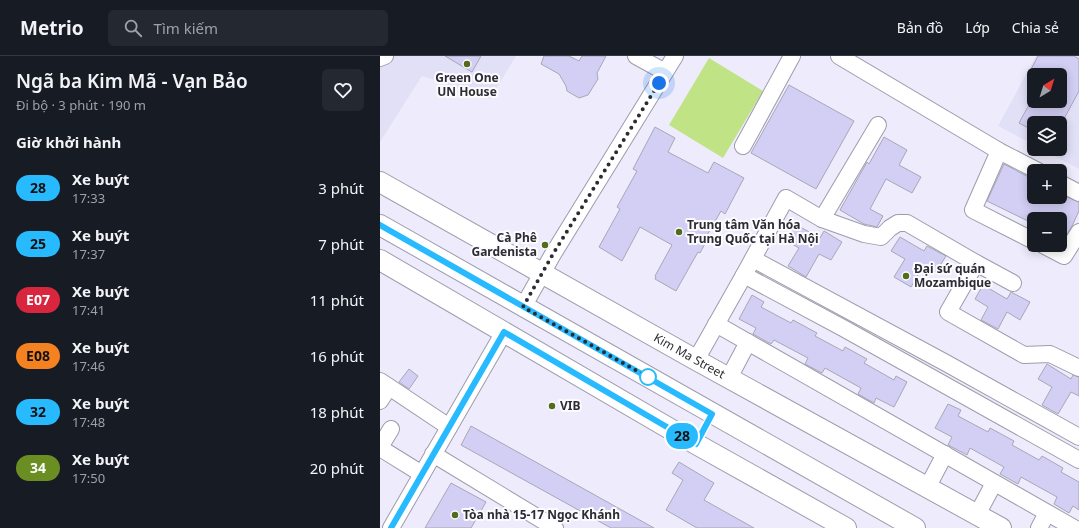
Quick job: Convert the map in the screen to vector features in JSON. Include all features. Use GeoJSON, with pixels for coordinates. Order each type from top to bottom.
{"type":"FeatureCollection","features":[{"type":"Feature","properties":{"kind":"main road","name":"Kim Ma Street"},"geometry":{"type":"LineString","coordinates":[[380,182],[696,360],[1001,528]]}},
{"type":"Feature","properties":{"kind":"main road"},"geometry":{"type":"LineString","coordinates":[[380,225],[915,528]]}},
{"type":"Feature","properties":{"kind":"main road"},"geometry":{"type":"LineString","coordinates":[[380,260],[696,444],[846,528]]}},
{"type":"Feature","properties":{"kind":"main road"},"geometry":{"type":"LineString","coordinates":[[696,444],[712,414]]}},
{"type":"Feature","properties":{"kind":"street"},"geometry":{"type":"LineString","coordinates":[[380,58],[385,56]]}},
{"type":"Feature","properties":{"kind":"street"},"geometry":{"type":"LineString","coordinates":[[636,56],[665,72]]}},
{"type":"Feature","properties":{"kind":"street"},"geometry":{"type":"LineString","coordinates":[[523,307],[541,273],[675,56]]}},
{"type":"Feature","properties":{"kind":"street"},"geometry":{"type":"LineString","coordinates":[[743,146],[792,56]]}},
{"type":"Feature","properties":{"kind":"street"},"geometry":{"type":"LineString","coordinates":[[839,56],[999,151],[1027,165]]}},
{"type":"Feature","properties":{"kind":"street"},"geometry":{"type":"LineString","coordinates":[[822,219],[878,125]]}},
{"type":"Feature","properties":{"kind":"street"},"geometry":{"type":"LineString","coordinates":[[999,151],[973,210],[1027,237]]}},
{"type":"Feature","properties":{"kind":"street"},"geometry":{"type":"LineString","coordinates":[[1067,187],[1079,193]]}},
{"type":"Feature","properties":{"kind":"street"},"geometry":{"type":"LineString","coordinates":[[696,360],[786,198],[822,219],[864,234],[881,237],[890,228],[898,223],[907,222],[1013,283]]}},
{"type":"Feature","properties":{"kind":"street"},"geometry":{"type":"LineString","coordinates":[[1067,251],[1079,232]]}},
{"type":"Feature","properties":{"kind":"street"},"geometry":{"type":"LineString","coordinates":[[1056,252],[1064,256],[1066,252]]}},
{"type":"Feature","properties":{"kind":"street"},"geometry":{"type":"LineString","coordinates":[[753,259],[946,363],[1079,437]]}},
{"type":"Feature","properties":{"kind":"street"},"geometry":{"type":"LineString","coordinates":[[976,263],[948,312],[1024,355],[1050,354],[1079,368]]}},
{"type":"Feature","properties":{"kind":"street"},"geometry":{"type":"LineString","coordinates":[[744,275],[843,328],[1079,460]]}},
{"type":"Feature","properties":{"kind":"street"},"geometry":{"type":"LineString","coordinates":[[843,328],[851,312]]}},
{"type":"Feature","properties":{"kind":"street"},"geometry":{"type":"LineString","coordinates":[[716,324],[1074,528]]}},
{"type":"Feature","properties":{"kind":"street"},"geometry":{"type":"LineString","coordinates":[[390,528],[504,332]]}},
{"type":"Feature","properties":{"kind":"street"},"geometry":{"type":"LineString","coordinates":[[729,378],[748,342]]}},
{"type":"Feature","properties":{"kind":"street"},"geometry":{"type":"LineString","coordinates":[[936,380],[946,363]]}},
{"type":"Feature","properties":{"kind":"street"},"geometry":{"type":"LineString","coordinates":[[380,401],[384,384],[449,428]]}},
{"type":"Feature","properties":{"kind":"street"},"geometry":{"type":"LineString","coordinates":[[391,429],[380,447],[422,474]]}},
{"type":"Feature","properties":{"kind":"street"},"geometry":{"type":"LineString","coordinates":[[433,454],[555,528]]}},
{"type":"Feature","properties":{"kind":"street"},"geometry":{"type":"LineString","coordinates":[[927,488],[945,454]]}},
{"type":"Feature","properties":{"kind":"street"},"geometry":{"type":"LineString","coordinates":[[977,515],[994,483]]}},
{"type":"Feature","properties":{"kind":"street"},"geometry":{"type":"LineString","coordinates":[[1038,528],[1047,513]]}},
{"type":"Feature","properties":{"kind":"shaded area"},"geometry":{"type":"Polygon","coordinates":[[[380,56],[516,56],[490,99],[422,76],[380,142],[380,56]]]}},
{"type":"Feature","properties":{"kind":"shaded area"},"geometry":{"type":"Polygon","coordinates":[[[1036,56],[1079,56],[1079,169],[1054,156],[1067,156],[1067,116],[1027,116],[1027,141],[998,126],[1027,73],[1027,108],[1067,108],[1067,68],[1029,68],[1036,56]]]}},
{"type":"Feature","properties":{"kind":"green space"},"geometry":{"type":"Polygon","coordinates":[[[709,58],[763,91],[723,158],[669,125],[709,58]]]}},
{"type":"Feature","properties":{"kind":"building","name":"Green One UN House"},"geometry":{"type":"Polygon","coordinates":[[[445,56],[481,56],[472,72],[445,56]]]}},
{"type":"Feature","properties":{"kind":"building"},"geometry":{"type":"Polygon","coordinates":[[[544,56],[569,56],[579,61],[582,56],[606,56],[597,73],[598,79],[588,95],[579,98],[567,91],[566,86],[559,74],[541,64],[544,56]]]}},
{"type":"Feature","properties":{"kind":"building"},"geometry":{"type":"Polygon","coordinates":[[[1038,56],[1074,56],[1079,59],[1079,91],[1065,116],[1027,116],[1027,127],[1019,123],[1027,108],[1067,108],[1067,68],[1032,68],[1038,56]]]}},
{"type":"Feature","properties":{"kind":"building"},"geometry":{"type":"Polygon","coordinates":[[[789,85],[854,121],[816,189],[751,153],[789,85]]]}},
{"type":"Feature","properties":{"kind":"building"},"geometry":{"type":"Polygon","coordinates":[[[655,127],[675,138],[668,152],[708,173],[714,162],[744,178],[725,214],[721,211],[706,237],[708,238],[700,253],[698,252],[676,291],[655,279],[655,276],[672,245],[640,227],[622,261],[599,247],[620,209],[617,207],[637,171],[633,169],[655,127]]]}},
{"type":"Feature","properties":{"kind":"building"},"geometry":{"type":"Polygon","coordinates":[[[884,137],[907,150],[899,165],[921,177],[912,193],[886,179],[870,209],[883,216],[877,227],[864,224],[840,210],[867,162],[869,164],[884,137]]]}},
{"type":"Feature","properties":{"kind":"building"},"geometry":{"type":"Polygon","coordinates":[[[1004,164],[1027,176],[1027,204],[1067,204],[1067,197],[1079,202],[1079,211],[1067,234],[1067,212],[1027,212],[1027,221],[987,201],[1004,164]]]}},
{"type":"Feature","properties":{"kind":"building"},"geometry":{"type":"Polygon","coordinates":[[[795,224],[820,238],[824,231],[842,242],[831,260],[819,254],[806,277],[788,266],[799,248],[785,240],[795,224]]]}},
{"type":"Feature","properties":{"kind":"building"},"geometry":{"type":"Polygon","coordinates":[[[900,237],[924,251],[927,246],[946,256],[936,272],[924,265],[911,287],[894,277],[905,259],[891,251],[900,237]]]}},
{"type":"Feature","properties":{"kind":"building"},"geometry":{"type":"Polygon","coordinates":[[[983,285],[1007,299],[1011,292],[1030,302],[1020,320],[1007,312],[998,329],[981,320],[988,307],[975,299],[983,285]]]}},
{"type":"Feature","properties":{"kind":"building"},"geometry":{"type":"Polygon","coordinates":[[[752,295],[764,302],[761,307],[791,323],[793,320],[817,333],[815,336],[843,351],[845,347],[867,359],[864,363],[894,380],[896,376],[907,382],[894,407],[876,398],[874,403],[858,394],[861,388],[825,368],[822,373],[805,364],[808,358],[774,340],[771,344],[753,334],[756,328],[739,319],[752,295]]]}},
{"type":"Feature","properties":{"kind":"building"},"geometry":{"type":"Polygon","coordinates":[[[1047,364],[1071,379],[1073,375],[1079,377],[1079,396],[1071,392],[1058,414],[1042,405],[1052,387],[1038,379],[1047,364]]]}},
{"type":"Feature","properties":{"kind":"building"},"geometry":{"type":"Polygon","coordinates":[[[409,369],[418,376],[409,389],[399,382],[409,369]]]}},
{"type":"Feature","properties":{"kind":"building"},"geometry":{"type":"Polygon","coordinates":[[[948,404],[961,410],[958,416],[988,432],[990,428],[1014,441],[1012,445],[1039,460],[1042,456],[1063,468],[1061,472],[1079,482],[1079,510],[1073,506],[1069,513],[1054,504],[1057,497],[1021,477],[1018,484],[1000,474],[1004,467],[970,448],[967,455],[948,445],[952,437],[935,428],[948,404]]]}},
{"type":"Feature","properties":{"kind":"building"},"geometry":{"type":"Polygon","coordinates":[[[471,426],[654,528],[611,528],[461,445],[471,426]]]}},
{"type":"Feature","properties":{"kind":"building"},"geometry":{"type":"Polygon","coordinates":[[[679,462],[714,483],[704,500],[754,528],[697,528],[666,510],[683,480],[672,473],[679,462]]]}},
{"type":"Feature","properties":{"kind":"building","name":"Tòa nhà 15-17 Ngọc Khánh"},"geometry":{"type":"Polygon","coordinates":[[[451,483],[486,502],[471,528],[425,528],[451,483]]]}},
{"type":"Feature","properties":{"kind":"bus line","name":"28"},"geometry":{"type":"LineString","coordinates":[[380,225],[712,414],[696,444],[504,332],[391,528]]}},
{"type":"Feature","properties":{"kind":"place","name":"Green One UN House"},"geometry":{"type":"Point","coordinates":[467,64]}},
{"type":"Feature","properties":{"kind":"place","name":"Trung tâm Văn hóa Trung Quốc tại Hà Nội"},"geometry":{"type":"Point","coordinates":[679,232]}},
{"type":"Feature","properties":{"kind":"place","name":"Cà Phê Gardenista"},"geometry":{"type":"Point","coordinates":[545,245]}},
{"type":"Feature","properties":{"kind":"place","name":"Đại sứ quán Mozambique"},"geometry":{"type":"Point","coordinates":[906,276]}},
{"type":"Feature","properties":{"kind":"place","name":"VIB"},"geometry":{"type":"Point","coordinates":[552,406]}},
{"type":"Feature","properties":{"kind":"place","name":"Tòa nhà 15-17 Ngọc Khánh"},"geometry":{"type":"Point","coordinates":[455,515]}},
{"type":"Feature","properties":{"kind":"route"},"geometry":{"type":"LineString","coordinates":[[648,377],[523,307],[541,273],[659,83]]}}]}
